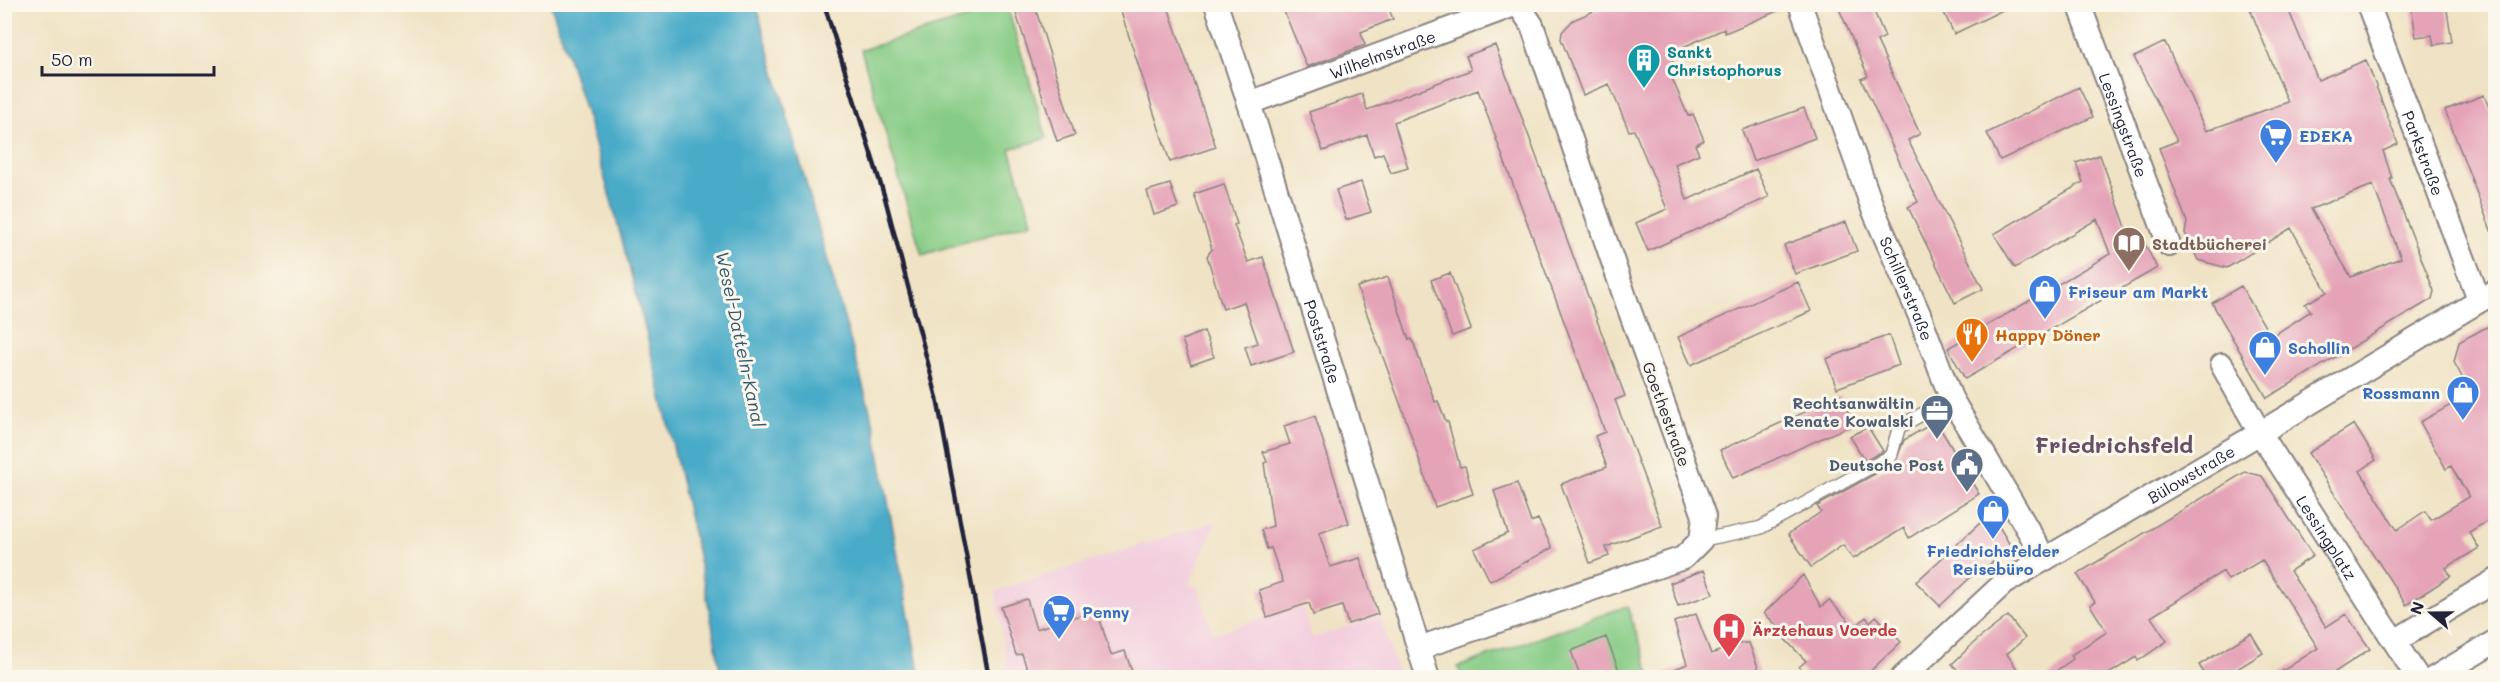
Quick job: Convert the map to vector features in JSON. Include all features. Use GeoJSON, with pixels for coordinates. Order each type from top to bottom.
{"type":"FeatureCollection","features":[{"type":"Feature","properties":{"kind":"street","name":"Poststraße"},"geometry":{"type":"LineString","coordinates":[[1216,4],[1428,678]]}},
{"type":"Feature","properties":{"kind":"street","name":"Wilhelmstraße"},"geometry":{"type":"LineString","coordinates":[[1249,103],[1518,4]]}},
{"type":"Feature","properties":{"kind":"street","name":"Goethestraße"},"geometry":{"type":"LineString","coordinates":[[1518,4],[1532,25],[1628,306],[1704,516],[1701,540]]}},
{"type":"Feature","properties":{"kind":"street","name":"Schillerstraße"},"geometry":{"type":"LineString","coordinates":[[1800,4],[1873,209],[1919,314],[1951,398],[2045,559]]}},
{"type":"Feature","properties":{"kind":"street","name":"Lessingstraße"},"geometry":{"type":"LineString","coordinates":[[2079,4],[2169,245]]}},
{"type":"Feature","properties":{"kind":"street","name":"Parkstraße"},"geometry":{"type":"LineString","coordinates":[[2368,4],[2487,296]]}},
{"type":"Feature","properties":{"kind":"street","name":"Bülowstraße"},"geometry":{"type":"LineString","coordinates":[[1902,678],[2004,583],[2260,433],[2487,296]]}},
{"type":"Feature","properties":{"kind":"street"},"geometry":{"type":"LineString","coordinates":[[2222,365],[2260,433]]}},
{"type":"Feature","properties":{"kind":"street","name":"Lessingplatz"},"geometry":{"type":"LineString","coordinates":[[2260,433],[2418,678]]}},
{"type":"Feature","properties":{"kind":"street"},"geometry":{"type":"LineString","coordinates":[[1419,648],[1683,558],[1701,540]]}},
{"type":"Feature","properties":{"kind":"street"},"geometry":{"type":"LineString","coordinates":[[2395,641],[2496,580]]}},
{"type":"Feature","properties":{"kind":"street"},"geometry":{"type":"LineString","coordinates":[[2434,678],[2496,641]]}},
{"type":"Feature","properties":{"kind":"lane"},"geometry":{"type":"LineString","coordinates":[[1701,540],[1760,528],[1891,456],[1899,427],[1951,398]]}},
{"type":"Feature","properties":{"kind":"shaded area"},"geometry":{"type":"Polygon","coordinates":[[[1217,521],[1188,587],[1198,585],[1213,634],[1302,606],[1312,638],[1380,616],[1399,677],[1008,677],[996,591],[1217,521]]]}},
{"type":"Feature","properties":{"kind":"green space"},"geometry":{"type":"Polygon","coordinates":[[[1007,6],[1047,138],[1010,149],[1032,222],[922,255],[861,50],[1007,6]]]}},
{"type":"Feature","properties":{"kind":"green space"},"geometry":{"type":"Polygon","coordinates":[[[1627,606],[1651,677],[1462,677],[1458,667],[1627,606]]]}},
{"type":"Feature","properties":{"kind":"water","name":"Wesel-Datteln-Kanal"},"geometry":{"type":"Polygon","coordinates":[[[551,5],[756,5],[874,425],[920,677],[721,677],[701,568],[649,344],[604,174],[551,5]]]}},
{"type":"Feature","properties":{"kind":"building"},"geometry":{"type":"Polygon","coordinates":[[[1013,4],[1034,4],[1075,135],[1057,141],[1013,4]]]}},
{"type":"Feature","properties":{"kind":"building"},"geometry":{"type":"Polygon","coordinates":[[[1134,4],[1167,4],[1216,147],[1170,162],[1120,9],[1134,4]]]}},
{"type":"Feature","properties":{"kind":"building"},"geometry":{"type":"Polygon","coordinates":[[[1281,4],[1387,4],[1393,19],[1361,32],[1365,45],[1307,67],[1281,4]]]}},
{"type":"Feature","properties":{"kind":"building","name":"Sankt Christophorus"},"geometry":{"type":"Polygon","coordinates":[[[1610,4],[1787,4],[1787,7],[1725,33],[1724,29],[1676,50],[1669,71],[1688,116],[1693,114],[1704,140],[1695,145],[1699,154],[1675,164],[1687,200],[1756,169],[1769,197],[1648,251],[1636,223],[1667,209],[1634,130],[1629,131],[1609,84],[1583,95],[1561,39],[1562,32],[1573,20],[1610,4]]]}},
{"type":"Feature","properties":{"kind":"building"},"geometry":{"type":"Polygon","coordinates":[[[1837,4],[1871,4],[1885,37],[1877,41],[1920,134],[1908,140],[1983,289],[1955,303],[1908,207],[1918,202],[1861,79],[1868,76],[1837,4]]]}},
{"type":"Feature","properties":{"kind":"building"},"geometry":{"type":"Polygon","coordinates":[[[1940,4],[2015,4],[1954,34],[1940,4]]]}},
{"type":"Feature","properties":{"kind":"building"},"geometry":{"type":"Polygon","coordinates":[[[2248,4],[2286,4],[2318,80],[2366,60],[2398,144],[2383,151],[2392,178],[2390,179],[2434,291],[2432,299],[2267,398],[2212,303],[2241,286],[2271,337],[2311,311],[2305,304],[2327,292],[2291,228],[2227,268],[2198,260],[2185,233],[2187,222],[2159,148],[2177,141],[2134,57],[2165,42],[2206,131],[2288,102],[2248,4]],[[2373,185],[2311,209],[2351,277],[2401,258],[2373,185]]]}},
{"type":"Feature","properties":{"kind":"building"},"geometry":{"type":"Polygon","coordinates":[[[2411,4],[2446,4],[2452,42],[2434,45],[2432,35],[2416,37],[2411,4]]]}},
{"type":"Feature","properties":{"kind":"building"},"geometry":{"type":"Polygon","coordinates":[[[1495,45],[1625,396],[1615,400],[1662,526],[1606,547],[1609,556],[1590,563],[1561,484],[1607,467],[1595,436],[1605,432],[1478,90],[1394,122],[1408,168],[1391,173],[1383,153],[1374,156],[1367,135],[1323,151],[1309,112],[1362,94],[1367,110],[1471,70],[1466,56],[1495,45]]]}},
{"type":"Feature","properties":{"kind":"building"},"geometry":{"type":"Polygon","coordinates":[[[2079,87],[2093,117],[2000,160],[1987,133],[2079,87]]]}},
{"type":"Feature","properties":{"kind":"building"},"geometry":{"type":"Polygon","coordinates":[[[2484,95],[2496,125],[2494,238],[2445,110],[2484,95]]]}},
{"type":"Feature","properties":{"kind":"building"},"geometry":{"type":"Polygon","coordinates":[[[1804,108],[1815,138],[1753,161],[1742,130],[1804,108]]]}},
{"type":"Feature","properties":{"kind":"building"},"geometry":{"type":"Polygon","coordinates":[[[2100,155],[2131,241],[2141,236],[2157,268],[1965,379],[1948,348],[2110,254],[2097,219],[2015,268],[1994,234],[2083,182],[2076,163],[2100,155]]]}},
{"type":"Feature","properties":{"kind":"building"},"geometry":{"type":"Polygon","coordinates":[[[1361,182],[1371,212],[1346,220],[1336,190],[1361,182]]]}},
{"type":"Feature","properties":{"kind":"building"},"geometry":{"type":"Polygon","coordinates":[[[1170,184],[1178,207],[1154,215],[1147,191],[1170,184]]]}},
{"type":"Feature","properties":{"kind":"building"},"geometry":{"type":"Polygon","coordinates":[[[1224,184],[1237,224],[1234,225],[1248,262],[1263,257],[1294,352],[1251,366],[1245,347],[1258,343],[1244,302],[1223,309],[1207,256],[1212,249],[1194,194],[1224,184]]]}},
{"type":"Feature","properties":{"kind":"building"},"geometry":{"type":"Polygon","coordinates":[[[1846,222],[1857,251],[1795,274],[1784,245],[1846,222]]]}},
{"type":"Feature","properties":{"kind":"building"},"geometry":{"type":"Polygon","coordinates":[[[1450,273],[1471,329],[1452,336],[1431,280],[1450,273]]]}},
{"type":"Feature","properties":{"kind":"building"},"geometry":{"type":"Polygon","coordinates":[[[1388,277],[1409,340],[1412,339],[1435,402],[1438,401],[1446,422],[1448,422],[1460,467],[1465,466],[1473,494],[1435,507],[1404,414],[1357,287],[1388,277]]]}},
{"type":"Feature","properties":{"kind":"building"},"geometry":{"type":"Polygon","coordinates":[[[1798,282],[1811,311],[1691,365],[1678,337],[1798,282]]]}},
{"type":"Feature","properties":{"kind":"building"},"geometry":{"type":"Polygon","coordinates":[[[2496,322],[2496,516],[2469,532],[2479,548],[2446,568],[2451,576],[2406,605],[2308,453],[2354,424],[2376,460],[2360,471],[2397,530],[2425,511],[2431,520],[2469,497],[2451,466],[2446,469],[2420,422],[2471,394],[2454,362],[2459,342],[2496,322]]]}},
{"type":"Feature","properties":{"kind":"building"},"geometry":{"type":"Polygon","coordinates":[[[1204,331],[1214,357],[1191,365],[1182,340],[1204,331]]]}},
{"type":"Feature","properties":{"kind":"building"},"geometry":{"type":"Polygon","coordinates":[[[1889,335],[1899,365],[1837,388],[1826,359],[1889,335]]]}},
{"type":"Feature","properties":{"kind":"building"},"geometry":{"type":"Polygon","coordinates":[[[1841,396],[1854,424],[1733,478],[1720,450],[1841,396]]]}},
{"type":"Feature","properties":{"kind":"building"},"geometry":{"type":"Polygon","coordinates":[[[1315,416],[1349,523],[1319,533],[1330,567],[1360,558],[1378,614],[1348,624],[1342,606],[1313,615],[1309,603],[1267,617],[1259,590],[1283,582],[1271,548],[1267,549],[1261,530],[1273,526],[1264,463],[1267,462],[1263,452],[1290,444],[1284,426],[1315,416]]]}},
{"type":"Feature","properties":{"kind":"building"},"geometry":{"type":"Polygon","coordinates":[[[1936,421],[1979,494],[1909,538],[1904,528],[1853,559],[1843,545],[1811,567],[1788,534],[1821,512],[1817,506],[1895,463],[1904,440],[1936,421]]]}},
{"type":"Feature","properties":{"kind":"building"},"geometry":{"type":"Polygon","coordinates":[[[1868,427],[1883,451],[1865,461],[1850,436],[1868,427]]]}},
{"type":"Feature","properties":{"kind":"building"},"geometry":{"type":"Polygon","coordinates":[[[2245,472],[2262,476],[2313,556],[2290,571],[2326,627],[2346,614],[2370,649],[2326,678],[2272,678],[2318,648],[2262,560],[2228,580],[2223,571],[2151,617],[2167,641],[2138,661],[2136,657],[2102,678],[2046,678],[2073,659],[2071,655],[2107,632],[2090,605],[2095,602],[2077,574],[2245,472]]]}},
{"type":"Feature","properties":{"kind":"building"},"geometry":{"type":"Polygon","coordinates":[[[1517,483],[1531,522],[1538,519],[1552,548],[1490,581],[1474,549],[1508,533],[1494,491],[1517,483]]]}},
{"type":"Feature","properties":{"kind":"building"},"geometry":{"type":"Polygon","coordinates":[[[1991,513],[2013,550],[1975,573],[1940,606],[1916,582],[1991,513]]]}},
{"type":"Feature","properties":{"kind":"building"},"geometry":{"type":"Polygon","coordinates":[[[1704,570],[1713,594],[1678,606],[1670,583],[1704,570]]]}},
{"type":"Feature","properties":{"kind":"building"},"geometry":{"type":"Polygon","coordinates":[[[1803,575],[1821,607],[1829,600],[1855,627],[1866,617],[1870,622],[1876,616],[1901,642],[1863,678],[1808,678],[1799,667],[1806,661],[1776,630],[1779,628],[1764,613],[1803,575]]]}},
{"type":"Feature","properties":{"kind":"building","name":"Penny"},"geometry":{"type":"Polygon","coordinates":[[[1027,599],[1036,629],[1097,610],[1111,655],[1125,651],[1134,678],[1030,678],[1022,654],[1016,655],[1001,607],[1027,599]]]}},
{"type":"Feature","properties":{"kind":"building","name":"Ärztehaus Voerde"},"geometry":{"type":"Polygon","coordinates":[[[1696,614],[1711,654],[1741,643],[1749,643],[1762,678],[1655,678],[1687,664],[1674,622],[1696,614]]]}},
{"type":"Feature","properties":{"kind":"building"},"geometry":{"type":"Polygon","coordinates":[[[2008,616],[2025,638],[2007,654],[2023,678],[1965,678],[1952,664],[1977,640],[2008,616]]]}},
{"type":"Feature","properties":{"kind":"building"},"geometry":{"type":"Polygon","coordinates":[[[2251,633],[2263,653],[2223,678],[2207,678],[2199,665],[2251,633]]]}},
{"type":"Feature","properties":{"kind":"building"},"geometry":{"type":"Polygon","coordinates":[[[1606,637],[1622,678],[1581,678],[1571,651],[1606,637]]]}},
{"type":"Feature","properties":{"kind":"railway"},"geometry":{"type":"LineString","coordinates":[[824,4],[885,198],[937,398],[989,678]]}},
{"type":"Feature","properties":{"kind":"place","name":"Sankt Christophorus"},"geometry":{"type":"Point","coordinates":[1644,89]}},
{"type":"Feature","properties":{"kind":"place","name":"EDEKA"},"geometry":{"type":"Point","coordinates":[2276,164]}},
{"type":"Feature","properties":{"kind":"place","name":"Stadtbücherei"},"geometry":{"type":"Point","coordinates":[2129,272]}},
{"type":"Feature","properties":{"kind":"place","name":"Friseur am Markt"},"geometry":{"type":"Point","coordinates":[2045,320]}},
{"type":"Feature","properties":{"kind":"place","name":"Happy Döner"},"geometry":{"type":"Point","coordinates":[1972,363]}},
{"type":"Feature","properties":{"kind":"place","name":"Schollin"},"geometry":{"type":"Point","coordinates":[2265,376]}},
{"type":"Feature","properties":{"kind":"place","name":"Rossmann"},"geometry":{"type":"Point","coordinates":[2463,421]}},
{"type":"Feature","properties":{"kind":"place","name":"Rechtsanwältin Renate Kowalski"},"geometry":{"type":"Point","coordinates":[1937,440]}},
{"type":"Feature","properties":{"kind":"place","name":"Deutsche Post"},"geometry":{"type":"Point","coordinates":[1967,493]}},
{"type":"Feature","properties":{"kind":"place","name":"Friedrichsfelder Reisebüro"},"geometry":{"type":"Point","coordinates":[1993,540]}},
{"type":"Feature","properties":{"kind":"place","name":"Penny"},"geometry":{"type":"Point","coordinates":[1059,640]}},
{"type":"Feature","properties":{"kind":"place","name":"Ärztehaus Voerde"},"geometry":{"type":"Point","coordinates":[1729,658]}},
{"type":"Feature","properties":{"kind":"district","name":"Friedrichsfeld"},"geometry":{"type":"Point","coordinates":[2114,444]}}]}
